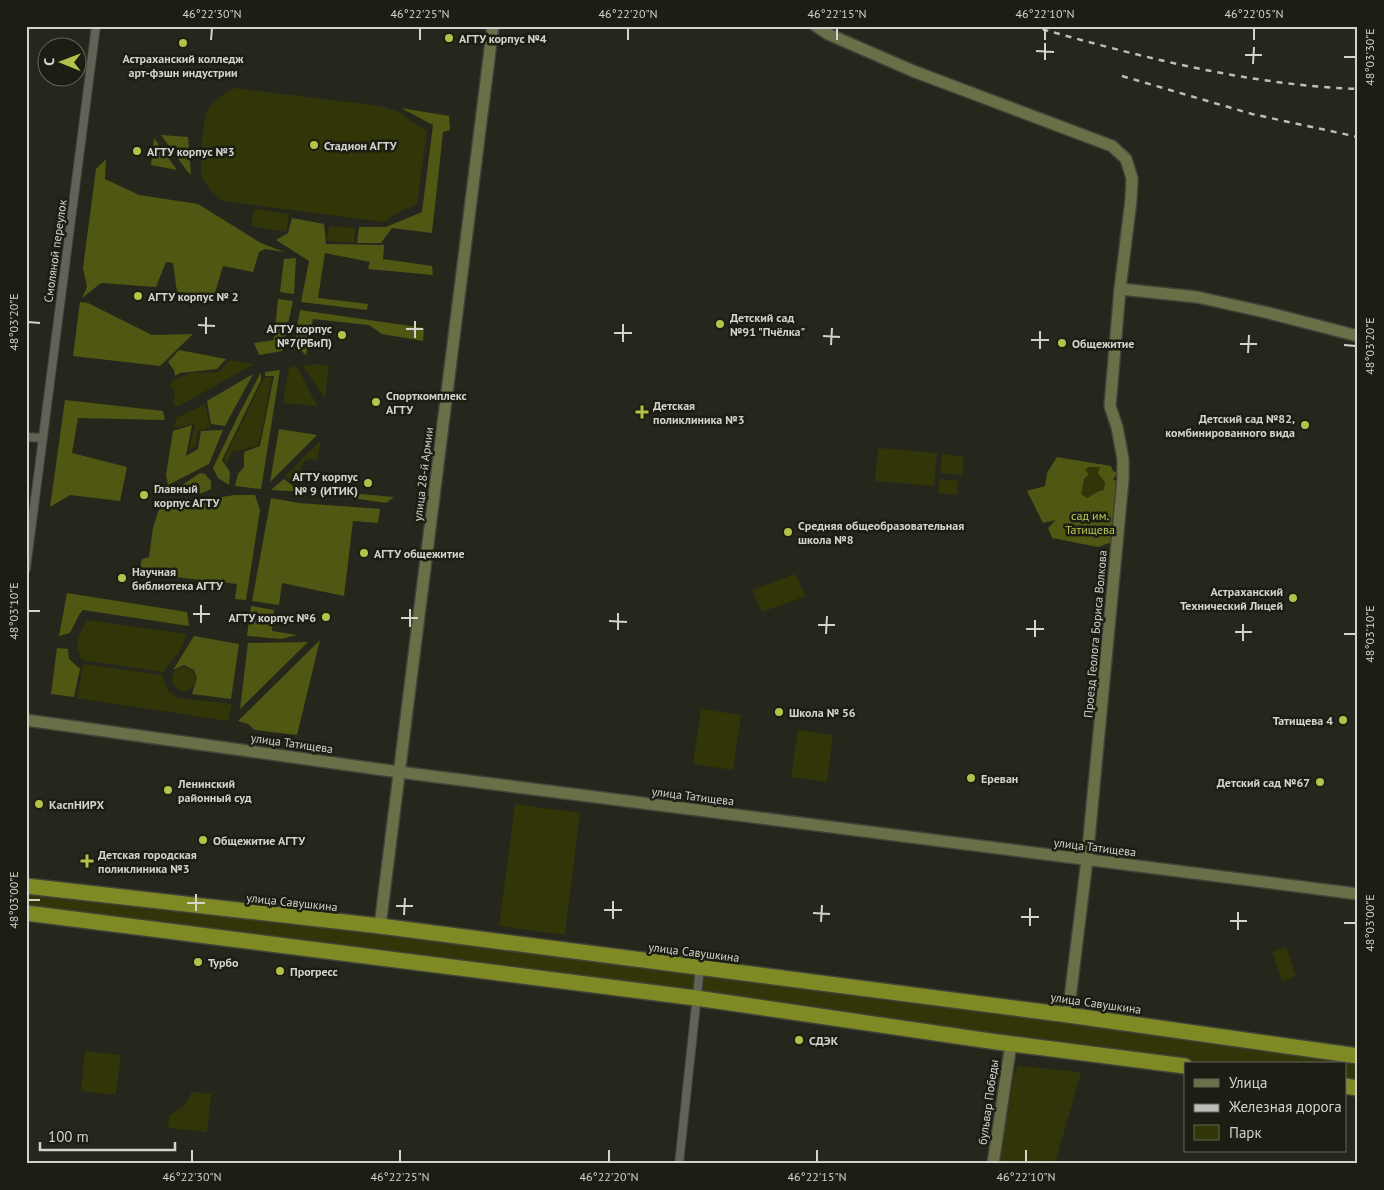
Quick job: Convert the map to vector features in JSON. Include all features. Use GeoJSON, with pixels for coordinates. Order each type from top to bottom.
{"type":"FeatureCollection","features":[{"type":"Feature","properties":{"kind":"highway","name":"улица Савушкина"},"geometry":{"type":"LineString","coordinates":[[26,886],[380,926],[1068,1014],[1358,1056]]}},
{"type":"Feature","properties":{"kind":"highway"},"geometry":{"type":"LineString","coordinates":[[26,913],[696,998],[1011,1044],[1184,1066]]}},
{"type":"Feature","properties":{"kind":"main road","name":"улица 28-й Армии"},"geometry":{"type":"LineString","coordinates":[[380,926],[493,26]]}},
{"type":"Feature","properties":{"kind":"main road","name":"Проезд Геолога Бориса Волкова"},"geometry":{"type":"LineString","coordinates":[[816,26],[828,34],[913,71],[1112,146],[1126,159],[1132,178],[1110,406],[1117,427],[1123,459],[1124,479],[1087,860],[1068,1014]]}},
{"type":"Feature","properties":{"kind":"main road"},"geometry":{"type":"LineString","coordinates":[[1120,289],[1197,297],[1358,336]]}},
{"type":"Feature","properties":{"kind":"main road","name":"улица Татищева"},"geometry":{"type":"LineString","coordinates":[[26,720],[399,772],[1358,894]]}},
{"type":"Feature","properties":{"kind":"main road","name":"бульвар Победы"},"geometry":{"type":"LineString","coordinates":[[993,1164],[1011,1044]]}},
{"type":"Feature","properties":{"kind":"street","name":"Смоляной переулок"},"geometry":{"type":"LineString","coordinates":[[26,569],[96,26]]}},
{"type":"Feature","properties":{"kind":"street"},"geometry":{"type":"LineString","coordinates":[[26,437],[42,438]]}},
{"type":"Feature","properties":{"kind":"street"},"geometry":{"type":"LineString","coordinates":[[679,1164],[700,967]]}},
{"type":"Feature","properties":{"kind":"green space","name":"Стадион АГТУ"},"geometry":{"type":"Polygon","coordinates":[[[234,88],[380,106],[402,113],[410,121],[427,131],[417,205],[402,210],[383,222],[223,201],[209,188],[202,178],[203,134],[209,107],[234,88]]]}},
{"type":"Feature","properties":{"kind":"green space"},"geometry":{"type":"Polygon","coordinates":[[[401,108],[449,116],[450,130],[443,132],[432,233],[392,228],[381,243],[357,243],[359,227],[386,227],[422,212],[433,125],[401,108]]]}},
{"type":"Feature","properties":{"kind":"green space"},"geometry":{"type":"Polygon","coordinates":[[[161,135],[188,137],[191,175],[187,171],[161,135]]]}},
{"type":"Feature","properties":{"kind":"green space"},"geometry":{"type":"Polygon","coordinates":[[[154,138],[177,170],[151,165],[154,138]]]}},
{"type":"Feature","properties":{"kind":"green space"},"geometry":{"type":"Polygon","coordinates":[[[106,159],[105,179],[139,195],[198,204],[261,243],[284,252],[265,249],[259,252],[253,272],[223,266],[214,296],[177,292],[173,263],[166,262],[156,287],[101,283],[82,298],[87,287],[83,268],[96,169],[106,159]]]}},
{"type":"Feature","properties":{"kind":"green space"},"geometry":{"type":"Polygon","coordinates":[[[254,209],[289,214],[286,232],[251,226],[254,209]]]}},
{"type":"Feature","properties":{"kind":"green space"},"geometry":{"type":"Polygon","coordinates":[[[292,218],[324,224],[326,244],[384,245],[383,259],[432,266],[433,275],[368,269],[370,262],[325,253],[318,298],[368,304],[367,310],[301,302],[309,261],[276,240],[288,233],[292,218]]]}},
{"type":"Feature","properties":{"kind":"green space"},"geometry":{"type":"Polygon","coordinates":[[[329,226],[355,228],[354,243],[327,241],[329,226]]]}},
{"type":"Feature","properties":{"kind":"green space"},"geometry":{"type":"Polygon","coordinates":[[[296,258],[294,294],[280,292],[284,259],[296,258]]]}},
{"type":"Feature","properties":{"kind":"green space"},"geometry":{"type":"Polygon","coordinates":[[[278,299],[293,301],[282,351],[259,355],[254,343],[274,340],[278,299]]]}},
{"type":"Feature","properties":{"kind":"green space"},"geometry":{"type":"Polygon","coordinates":[[[80,302],[88,303],[152,335],[193,334],[160,366],[73,356],[80,302]]]}},
{"type":"Feature","properties":{"kind":"green space"},"geometry":{"type":"Polygon","coordinates":[[[300,310],[424,328],[423,341],[382,334],[369,325],[313,319],[306,355],[294,345],[300,310]]]}},
{"type":"Feature","properties":{"kind":"green space"},"geometry":{"type":"Polygon","coordinates":[[[179,350],[226,359],[217,369],[180,373],[175,376],[174,370],[168,362],[179,350]]]}},
{"type":"Feature","properties":{"kind":"green space"},"geometry":{"type":"Polygon","coordinates":[[[230,360],[254,364],[177,407],[173,403],[175,392],[170,386],[174,379],[192,373],[218,372],[230,360]]]}},
{"type":"Feature","properties":{"kind":"green space"},"geometry":{"type":"Polygon","coordinates":[[[314,364],[329,366],[325,399],[303,366],[314,364]]]}},
{"type":"Feature","properties":{"kind":"green space"},"geometry":{"type":"Polygon","coordinates":[[[297,366],[317,406],[283,403],[289,368],[297,366]]]}},
{"type":"Feature","properties":{"kind":"green space"},"geometry":{"type":"Polygon","coordinates":[[[280,370],[261,489],[235,486],[238,474],[244,467],[244,452],[260,446],[274,376],[265,376],[265,372],[280,370]]]}},
{"type":"Feature","properties":{"kind":"green space"},"geometry":{"type":"Polygon","coordinates":[[[261,372],[261,380],[222,460],[230,472],[229,485],[218,478],[213,468],[261,372]]]}},
{"type":"Feature","properties":{"kind":"green space"},"geometry":{"type":"Polygon","coordinates":[[[253,374],[225,426],[211,424],[207,401],[253,374]]]}},
{"type":"Feature","properties":{"kind":"green space"},"geometry":{"type":"Polygon","coordinates":[[[272,377],[261,435],[257,446],[232,452],[226,464],[224,459],[264,378],[272,377]]]}},
{"type":"Feature","properties":{"kind":"green space"},"geometry":{"type":"Polygon","coordinates":[[[65,400],[163,411],[165,420],[78,418],[72,453],[127,467],[120,501],[70,495],[50,507],[65,400]]]}},
{"type":"Feature","properties":{"kind":"green space"},"geometry":{"type":"Polygon","coordinates":[[[205,404],[210,427],[197,431],[196,445],[189,450],[195,423],[174,428],[176,418],[205,404]]]}},
{"type":"Feature","properties":{"kind":"green space"},"geometry":{"type":"Polygon","coordinates":[[[192,425],[186,456],[198,449],[201,431],[223,430],[209,464],[168,485],[166,475],[173,431],[192,425]]]}},
{"type":"Feature","properties":{"kind":"green space"},"geometry":{"type":"Polygon","coordinates":[[[279,429],[317,435],[270,482],[279,429]]]}},
{"type":"Feature","properties":{"kind":"green space"},"geometry":{"type":"Polygon","coordinates":[[[321,440],[317,460],[307,459],[302,464],[296,484],[285,476],[321,440]]]}},
{"type":"Feature","properties":{"kind":"green space"},"geometry":{"type":"Polygon","coordinates":[[[878,448],[937,453],[934,486],[875,481],[878,448]]]}},
{"type":"Feature","properties":{"kind":"green space"},"geometry":{"type":"Polygon","coordinates":[[[942,454],[964,457],[962,475],[940,473],[942,454]]]}},
{"type":"Feature","properties":{"kind":"green space","name":"сад им. Татищева"},"geometry":{"type":"Polygon","coordinates":[[[1057,457],[1111,466],[1113,471],[1117,473],[1113,480],[1120,481],[1112,542],[1098,547],[1052,538],[1048,528],[1056,520],[1043,523],[1027,491],[1045,486],[1047,473],[1057,457]],[[1089,467],[1085,470],[1089,474],[1084,479],[1081,494],[1087,498],[1104,490],[1105,483],[1098,473],[1100,467],[1089,467]]]}},
{"type":"Feature","properties":{"kind":"green space"},"geometry":{"type":"Polygon","coordinates":[[[1089,466],[1100,467],[1098,473],[1105,483],[1104,490],[1087,498],[1080,494],[1084,479],[1087,477],[1084,470],[1089,466]]]}},
{"type":"Feature","properties":{"kind":"green space"},"geometry":{"type":"Polygon","coordinates":[[[284,479],[293,486],[321,493],[271,490],[284,479]]]}},
{"type":"Feature","properties":{"kind":"green space"},"geometry":{"type":"Polygon","coordinates":[[[939,479],[958,481],[957,495],[938,493],[939,479]]]}},
{"type":"Feature","properties":{"kind":"green space"},"geometry":{"type":"Polygon","coordinates":[[[339,492],[394,497],[386,503],[340,496],[339,492]]]}},
{"type":"Feature","properties":{"kind":"green space"},"geometry":{"type":"Polygon","coordinates":[[[235,495],[255,495],[260,510],[246,600],[235,599],[237,584],[139,573],[142,559],[149,557],[153,528],[160,506],[235,495]]]}},
{"type":"Feature","properties":{"kind":"green space"},"geometry":{"type":"Polygon","coordinates":[[[271,498],[299,503],[380,509],[378,523],[353,521],[344,596],[282,583],[279,605],[252,601],[271,498]]]}},
{"type":"Feature","properties":{"kind":"green space"},"geometry":{"type":"Polygon","coordinates":[[[795,574],[806,596],[762,612],[752,590],[795,574]]]}},
{"type":"Feature","properties":{"kind":"green space"},"geometry":{"type":"Polygon","coordinates":[[[67,593],[187,612],[189,626],[83,610],[70,633],[59,636],[67,593]]]}},
{"type":"Feature","properties":{"kind":"green space"},"geometry":{"type":"Polygon","coordinates":[[[251,606],[274,610],[272,631],[297,635],[281,639],[247,636],[251,606]]]}},
{"type":"Feature","properties":{"kind":"green space"},"geometry":{"type":"Polygon","coordinates":[[[87,620],[187,634],[181,649],[163,672],[82,660],[78,649],[78,640],[87,620]]]}},
{"type":"Feature","properties":{"kind":"green space"},"geometry":{"type":"Polygon","coordinates":[[[194,636],[239,644],[231,699],[192,694],[197,678],[194,670],[184,665],[173,670],[194,636]]]}},
{"type":"Feature","properties":{"kind":"green space"},"geometry":{"type":"Polygon","coordinates":[[[320,640],[297,735],[255,730],[248,724],[238,721],[320,640]]]}},
{"type":"Feature","properties":{"kind":"green space"},"geometry":{"type":"Polygon","coordinates":[[[308,642],[240,709],[248,643],[308,642]]]}},
{"type":"Feature","properties":{"kind":"green space"},"geometry":{"type":"Polygon","coordinates":[[[57,648],[68,649],[69,659],[80,669],[74,697],[51,694],[57,648]]]}},
{"type":"Feature","properties":{"kind":"green space"},"geometry":{"type":"Polygon","coordinates":[[[83,664],[162,675],[168,691],[178,698],[232,704],[228,721],[77,698],[83,664]]]}},
{"type":"Feature","properties":{"kind":"green space"},"geometry":{"type":"Polygon","coordinates":[[[184,667],[192,671],[196,679],[192,687],[184,691],[176,687],[172,679],[176,671],[184,667]]]}},
{"type":"Feature","properties":{"kind":"green space"},"geometry":{"type":"Polygon","coordinates":[[[701,709],[741,715],[733,770],[693,764],[701,709]]]}},
{"type":"Feature","properties":{"kind":"green space"},"geometry":{"type":"Polygon","coordinates":[[[798,730],[833,735],[827,782],[791,777],[798,730]]]}},
{"type":"Feature","properties":{"kind":"green space"},"geometry":{"type":"Polygon","coordinates":[[[515,804],[580,813],[565,935],[499,926],[515,804]]]}},
{"type":"Feature","properties":{"kind":"green space"},"geometry":{"type":"Polygon","coordinates":[[[26,890],[700,967],[1358,1055],[1358,1088],[1346,1086],[1346,1062],[1184,1062],[1184,1064],[26,910],[26,890]]]}},
{"type":"Feature","properties":{"kind":"green space"},"geometry":{"type":"Polygon","coordinates":[[[1286,947],[1296,976],[1282,981],[1272,952],[1286,947]]]}},
{"type":"Feature","properties":{"kind":"green space"},"geometry":{"type":"Polygon","coordinates":[[[85,1051],[121,1055],[116,1095],[81,1091],[85,1051]]]}},
{"type":"Feature","properties":{"kind":"green space"},"geometry":{"type":"Polygon","coordinates":[[[1018,1066],[1081,1072],[1055,1164],[999,1164],[1015,1072],[1018,1066]]]}},
{"type":"Feature","properties":{"kind":"green space"},"geometry":{"type":"Polygon","coordinates":[[[192,1092],[211,1094],[207,1132],[168,1128],[169,1116],[185,1105],[192,1092]]]}},
{"type":"Feature","properties":{"kind":"shaded area"},"geometry":{"type":"Polygon","coordinates":[[[200,473],[205,474],[211,481],[211,489],[198,494],[184,493],[181,488],[182,485],[200,473]]]}},
{"type":"Feature","properties":{"kind":"railway"},"geometry":{"type":"LineString","coordinates":[[1031,26],[1152,58],[1234,75],[1275,82],[1358,89]]}},
{"type":"Feature","properties":{"kind":"railway"},"geometry":{"type":"LineString","coordinates":[[1122,76],[1252,114],[1358,137]]}},
{"type":"Feature","properties":{"kind":"place","name":"АГТУ корпус №4"},"geometry":{"type":"Point","coordinates":[449,38]}},
{"type":"Feature","properties":{"kind":"place","name":"Астраханский колледж арт-фэшн индустрии"},"geometry":{"type":"Point","coordinates":[183,43]}},
{"type":"Feature","properties":{"kind":"place","name":"Стадион АГТУ"},"geometry":{"type":"Point","coordinates":[314,145]}},
{"type":"Feature","properties":{"kind":"place","name":"АГТУ корпус №3"},"geometry":{"type":"Point","coordinates":[137,151]}},
{"type":"Feature","properties":{"kind":"place","name":"АГТУ корпус № 2"},"geometry":{"type":"Point","coordinates":[138,296]}},
{"type":"Feature","properties":{"kind":"place","name":"Детский сад №91 \"Пчёлка\""},"geometry":{"type":"Point","coordinates":[720,324]}},
{"type":"Feature","properties":{"kind":"place","name":"АГТУ корпус №7(РБиП)"},"geometry":{"type":"Point","coordinates":[342,335]}},
{"type":"Feature","properties":{"kind":"place","name":"Общежитие"},"geometry":{"type":"Point","coordinates":[1062,343]}},
{"type":"Feature","properties":{"kind":"place","name":"Спорткомплекс АГТУ"},"geometry":{"type":"Point","coordinates":[376,402]}},
{"type":"Feature","properties":{"kind":"place","name":"Детская поликлиника №3"},"geometry":{"type":"Point","coordinates":[642,412]}},
{"type":"Feature","properties":{"kind":"place","name":"Детский сад №82, комбинированного вида"},"geometry":{"type":"Point","coordinates":[1305,425]}},
{"type":"Feature","properties":{"kind":"place","name":"АГТУ корпус № 9 (ИТИК)"},"geometry":{"type":"Point","coordinates":[368,483]}},
{"type":"Feature","properties":{"kind":"place","name":"Главный корпус АГТУ"},"geometry":{"type":"Point","coordinates":[144,495]}},
{"type":"Feature","properties":{"kind":"place","name":"Средняя общеобразовательная школа №8"},"geometry":{"type":"Point","coordinates":[788,532]}},
{"type":"Feature","properties":{"kind":"place","name":"АГТУ общежитие"},"geometry":{"type":"Point","coordinates":[364,553]}},
{"type":"Feature","properties":{"kind":"place","name":"Научная библиотека АГТУ"},"geometry":{"type":"Point","coordinates":[122,578]}},
{"type":"Feature","properties":{"kind":"place","name":"Астраханский Технический Лицей"},"geometry":{"type":"Point","coordinates":[1293,598]}},
{"type":"Feature","properties":{"kind":"place","name":"АГТУ корпус №6"},"geometry":{"type":"Point","coordinates":[326,617]}},
{"type":"Feature","properties":{"kind":"place","name":"Школа № 56"},"geometry":{"type":"Point","coordinates":[779,712]}},
{"type":"Feature","properties":{"kind":"place","name":"Татищева 4"},"geometry":{"type":"Point","coordinates":[1343,720]}},
{"type":"Feature","properties":{"kind":"place","name":"Ереван"},"geometry":{"type":"Point","coordinates":[971,778]}},
{"type":"Feature","properties":{"kind":"place","name":"Детский сад №67"},"geometry":{"type":"Point","coordinates":[1320,782]}},
{"type":"Feature","properties":{"kind":"place","name":"Ленинский районный суд"},"geometry":{"type":"Point","coordinates":[168,790]}},
{"type":"Feature","properties":{"kind":"place","name":"КаспНИРХ"},"geometry":{"type":"Point","coordinates":[39,804]}},
{"type":"Feature","properties":{"kind":"place","name":"Общежитие АГТУ"},"geometry":{"type":"Point","coordinates":[203,840]}},
{"type":"Feature","properties":{"kind":"place","name":"Детская городская поликлиника №3"},"geometry":{"type":"Point","coordinates":[87,861]}},
{"type":"Feature","properties":{"kind":"place","name":"Турбо"},"geometry":{"type":"Point","coordinates":[198,962]}},
{"type":"Feature","properties":{"kind":"place","name":"Прогресс"},"geometry":{"type":"Point","coordinates":[280,971]}},
{"type":"Feature","properties":{"kind":"place","name":"СДЭК"},"geometry":{"type":"Point","coordinates":[799,1040]}}]}
